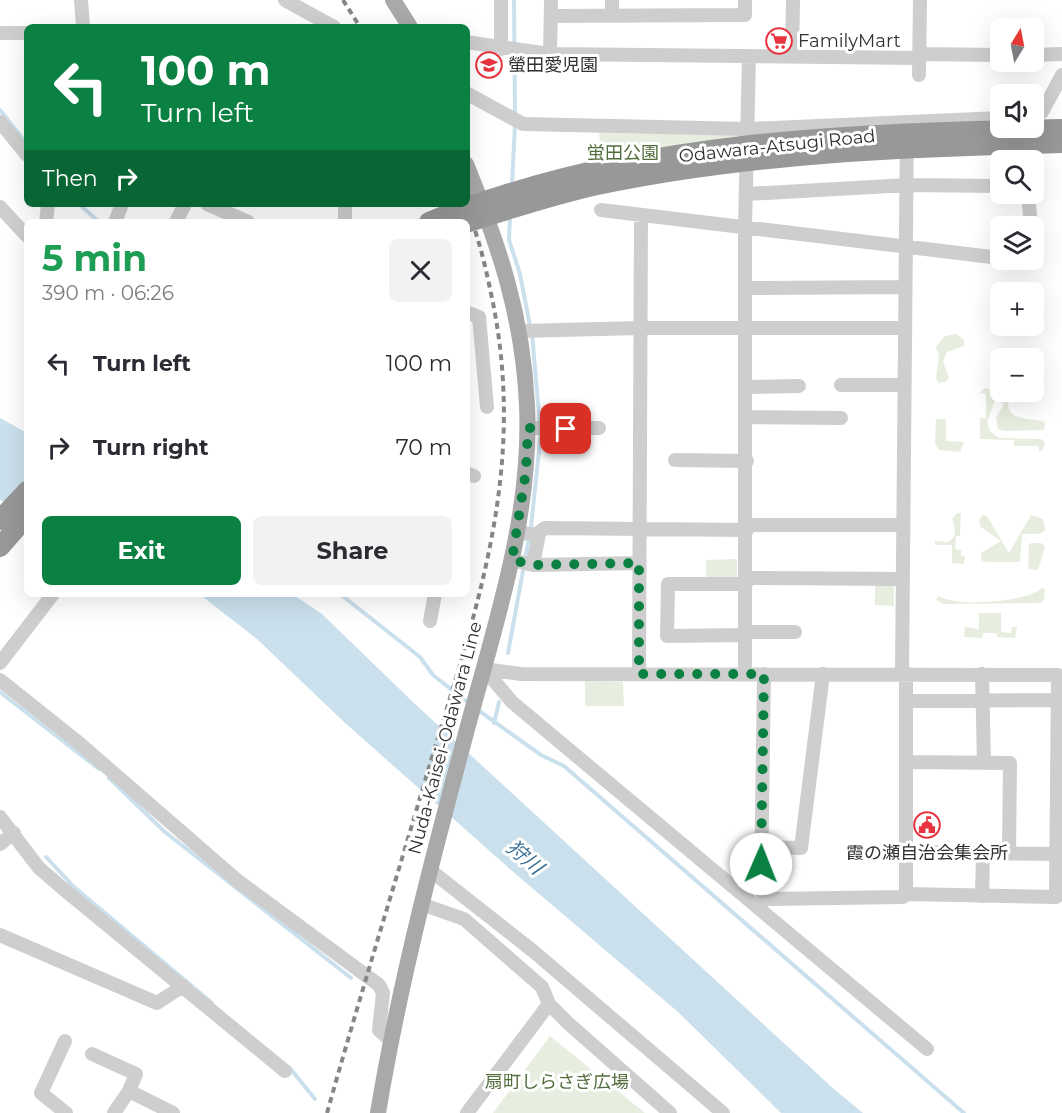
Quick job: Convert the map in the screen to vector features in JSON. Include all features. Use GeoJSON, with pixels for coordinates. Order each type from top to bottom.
{"type":"FeatureCollection","features":[{"type":"Feature","properties":{"kind":"highway","name":"Odawara-Atsugi Road"},"geometry":{"type":"LineString","coordinates":[[437,219],[520,189],[599,170],[672,156],[845,137],[1062,129]]}},
{"type":"Feature","properties":{"kind":"highway","name":"Odawara-Atsugi Road"},"geometry":{"type":"LineString","coordinates":[[470,223],[595,186],[756,160],[869,151],[1062,143]]}},
{"type":"Feature","properties":{"kind":"highway"},"geometry":{"type":"LineString","coordinates":[[0,520],[24,494]]}},
{"type":"Feature","properties":{"kind":"highway"},"geometry":{"type":"LineString","coordinates":[[0,547],[24,519]]}},
{"type":"Feature","properties":{"kind":"main road"},"geometry":{"type":"LineString","coordinates":[[393,0],[408,24]]}},
{"type":"Feature","properties":{"kind":"main road","name":"Nuda-Kaisei-Odawara Line"},"geometry":{"type":"LineString","coordinates":[[378,1113],[390,1040],[431,864],[515,561],[529,533],[526,471],[537,429],[527,330],[470,175]]}},
{"type":"Feature","properties":{"kind":"street"},"geometry":{"type":"LineString","coordinates":[[81,0],[83,24]]}},
{"type":"Feature","properties":{"kind":"street"},"geometry":{"type":"LineString","coordinates":[[285,0],[329,24]]}},
{"type":"Feature","properties":{"kind":"street"},"geometry":{"type":"LineString","coordinates":[[501,0],[501,49]]}},
{"type":"Feature","properties":{"kind":"street"},"geometry":{"type":"LineString","coordinates":[[550,54],[551,0]]}},
{"type":"Feature","properties":{"kind":"street"},"geometry":{"type":"LineString","coordinates":[[612,0],[612,16]]}},
{"type":"Feature","properties":{"kind":"street"},"geometry":{"type":"LineString","coordinates":[[676,0],[677,15]]}},
{"type":"Feature","properties":{"kind":"street"},"geometry":{"type":"LineString","coordinates":[[551,16],[745,15],[745,0]]}},
{"type":"Feature","properties":{"kind":"street"},"geometry":{"type":"LineString","coordinates":[[792,56],[793,0]]}},
{"type":"Feature","properties":{"kind":"street"},"geometry":{"type":"LineString","coordinates":[[919,75],[920,0]]}},
{"type":"Feature","properties":{"kind":"street"},"geometry":{"type":"LineString","coordinates":[[0,33],[24,33]]}},
{"type":"Feature","properties":{"kind":"street"},"geometry":{"type":"LineString","coordinates":[[470,43],[501,49],[550,54],[749,57],[990,55]]}},
{"type":"Feature","properties":{"kind":"street"},"geometry":{"type":"LineString","coordinates":[[1044,55],[1062,54]]}},
{"type":"Feature","properties":{"kind":"street"},"geometry":{"type":"LineString","coordinates":[[745,673],[747,417],[745,227],[749,57]]}},
{"type":"Feature","properties":{"kind":"street"},"geometry":{"type":"LineString","coordinates":[[1044,108],[1062,75]]}},
{"type":"Feature","properties":{"kind":"street"},"geometry":{"type":"LineString","coordinates":[[470,95],[523,124],[748,129],[990,118]]}},
{"type":"Feature","properties":{"kind":"street"},"geometry":{"type":"LineString","coordinates":[[0,122],[24,151]]}},
{"type":"Feature","properties":{"kind":"street"},"geometry":{"type":"LineString","coordinates":[[906,894],[903,385],[908,185],[907,122]]}},
{"type":"Feature","properties":{"kind":"street"},"geometry":{"type":"LineString","coordinates":[[747,195],[908,185],[990,186]]}},
{"type":"Feature","properties":{"kind":"street"},"geometry":{"type":"LineString","coordinates":[[0,207],[24,233]]}},
{"type":"Feature","properties":{"kind":"street"},"geometry":{"type":"LineString","coordinates":[[214,207],[241,219]]}},
{"type":"Feature","properties":{"kind":"street"},"geometry":{"type":"LineString","coordinates":[[601,210],[990,257]]}},
{"type":"Feature","properties":{"kind":"street"},"geometry":{"type":"LineString","coordinates":[[639,674],[640,215]]}},
{"type":"Feature","properties":{"kind":"street"},"geometry":{"type":"LineString","coordinates":[[746,288],[904,287]]}},
{"type":"Feature","properties":{"kind":"street"},"geometry":{"type":"LineString","coordinates":[[473,315],[487,407]]}},
{"type":"Feature","properties":{"kind":"street"},"geometry":{"type":"LineString","coordinates":[[527,330],[904,328]]}},
{"type":"Feature","properties":{"kind":"street"},"geometry":{"type":"LineString","coordinates":[[841,386],[903,385]]}},
{"type":"Feature","properties":{"kind":"street"},"geometry":{"type":"LineString","coordinates":[[746,387],[799,386]]}},
{"type":"Feature","properties":{"kind":"street"},"geometry":{"type":"LineString","coordinates":[[747,417],[841,418]]}},
{"type":"Feature","properties":{"kind":"street"},"geometry":{"type":"LineString","coordinates":[[537,429],[599,428]]}},
{"type":"Feature","properties":{"kind":"street"},"geometry":{"type":"LineString","coordinates":[[675,460],[747,461]]}},
{"type":"Feature","properties":{"kind":"street"},"geometry":{"type":"LineString","coordinates":[[533,565],[529,533],[545,528],[903,525]]}},
{"type":"Feature","properties":{"kind":"street"},"geometry":{"type":"LineString","coordinates":[[515,561],[533,565],[639,563]]}},
{"type":"Feature","properties":{"kind":"street"},"geometry":{"type":"LineString","coordinates":[[795,632],[667,636],[668,584],[903,579]]}},
{"type":"Feature","properties":{"kind":"street"},"geometry":{"type":"LineString","coordinates":[[0,663],[52,597]]}},
{"type":"Feature","properties":{"kind":"street"},"geometry":{"type":"LineString","coordinates":[[430,621],[434,597]]}},
{"type":"Feature","properties":{"kind":"street"},"geometry":{"type":"LineString","coordinates":[[484,669],[521,675],[745,673],[1058,675],[1056,897],[906,894],[903,897],[758,898]]}},
{"type":"Feature","properties":{"kind":"street"},"geometry":{"type":"LineString","coordinates":[[484,669],[512,702],[758,898],[927,1049]]}},
{"type":"Feature","properties":{"kind":"street"},"geometry":{"type":"LineString","coordinates":[[758,898],[764,674]]}},
{"type":"Feature","properties":{"kind":"street"},"geometry":{"type":"LineString","coordinates":[[761,847],[801,848],[823,674]]}},
{"type":"Feature","properties":{"kind":"street"},"geometry":{"type":"LineString","coordinates":[[982,674],[984,763]]}},
{"type":"Feature","properties":{"kind":"street"},"geometry":{"type":"LineString","coordinates":[[0,680],[79,743],[238,881],[379,985],[383,993],[379,1030],[390,1040]]}},
{"type":"Feature","properties":{"kind":"street"},"geometry":{"type":"LineString","coordinates":[[906,701],[1058,700]]}},
{"type":"Feature","properties":{"kind":"street"},"geometry":{"type":"LineString","coordinates":[[906,762],[1010,763],[1009,853]]}},
{"type":"Feature","properties":{"kind":"street"},"geometry":{"type":"LineString","coordinates":[[0,817],[39,867],[67,892],[285,1071]]}},
{"type":"Feature","properties":{"kind":"street"},"geometry":{"type":"LineString","coordinates":[[0,844],[14,833]]}},
{"type":"Feature","properties":{"kind":"street"},"geometry":{"type":"LineString","coordinates":[[906,852],[1056,855]]}},
{"type":"Feature","properties":{"kind":"street"},"geometry":{"type":"LineString","coordinates":[[982,896],[983,853]]}},
{"type":"Feature","properties":{"kind":"street"},"geometry":{"type":"LineString","coordinates":[[431,864],[723,1113]]}},
{"type":"Feature","properties":{"kind":"street"},"geometry":{"type":"LineString","coordinates":[[421,904],[464,919],[542,987],[549,1004],[670,1113]]}},
{"type":"Feature","properties":{"kind":"street"},"geometry":{"type":"LineString","coordinates":[[0,935],[157,1003],[183,986]]}},
{"type":"Feature","properties":{"kind":"street"},"geometry":{"type":"LineString","coordinates":[[467,1113],[549,1004]]}},
{"type":"Feature","properties":{"kind":"street"},"geometry":{"type":"LineString","coordinates":[[65,1041],[41,1093],[66,1113]]}},
{"type":"Feature","properties":{"kind":"street"},"geometry":{"type":"LineString","coordinates":[[92,1054],[136,1074],[129,1091],[114,1113]]}},
{"type":"Feature","properties":{"kind":"street"},"geometry":{"type":"LineString","coordinates":[[129,1091],[173,1113]]}},
{"type":"Feature","properties":{"kind":"green space","name":"蛍田公園"},"geometry":{"type":"Polygon","coordinates":[[[599,133],[742,135],[742,158],[604,175],[599,133]]]}},
{"type":"Feature","properties":{"kind":"green space"},"geometry":{"type":"Polygon","coordinates":[[[957,334],[964,340],[964,346],[947,352],[943,362],[949,378],[939,383],[936,379],[939,356],[936,347],[945,336],[957,334]]]}},
{"type":"Feature","properties":{"kind":"green space"},"geometry":{"type":"Polygon","coordinates":[[[985,388],[990,389],[990,402],[994,402],[987,422],[990,431],[999,438],[1041,439],[1045,443],[1043,450],[1039,452],[1039,446],[1014,446],[1014,440],[980,439],[980,418],[986,418],[986,394],[980,393],[985,388]]]}},
{"type":"Feature","properties":{"kind":"green space"},"geometry":{"type":"Polygon","coordinates":[[[1003,402],[1008,402],[1012,414],[1017,417],[1045,422],[1044,430],[1005,431],[998,429],[996,417],[1003,406],[1003,402]]]}},
{"type":"Feature","properties":{"kind":"green space"},"geometry":{"type":"Polygon","coordinates":[[[936,419],[946,419],[946,441],[964,442],[960,452],[939,450],[935,444],[936,419]]]}},
{"type":"Feature","properties":{"kind":"green space"},"geometry":{"type":"Polygon","coordinates":[[[957,513],[961,513],[960,536],[956,536],[955,549],[961,550],[961,556],[965,556],[964,564],[952,563],[952,545],[935,545],[935,541],[948,542],[954,537],[955,529],[952,519],[957,513]]]}},
{"type":"Feature","properties":{"kind":"green space"},"geometry":{"type":"Polygon","coordinates":[[[982,515],[987,516],[1009,553],[1031,515],[1043,519],[1045,531],[1039,534],[1022,534],[1020,562],[985,562],[981,560],[981,553],[1001,541],[981,527],[979,521],[982,515]]]}},
{"type":"Feature","properties":{"kind":"green space"},"geometry":{"type":"Polygon","coordinates":[[[1031,543],[1041,543],[1045,547],[1038,570],[1028,569],[1031,543]]]}},
{"type":"Feature","properties":{"kind":"green space"},"geometry":{"type":"Polygon","coordinates":[[[737,559],[737,581],[706,582],[706,560],[737,559]]]}},
{"type":"Feature","properties":{"kind":"green space"},"geometry":{"type":"Polygon","coordinates":[[[875,585],[894,585],[894,606],[875,605],[875,585]]]}},
{"type":"Feature","properties":{"kind":"green space"},"geometry":{"type":"Polygon","coordinates":[[[1042,588],[1045,589],[1044,600],[1040,603],[943,604],[936,600],[938,596],[960,602],[991,602],[1021,597],[1042,588]]]}},
{"type":"Feature","properties":{"kind":"green space"},"geometry":{"type":"Polygon","coordinates":[[[979,613],[1001,613],[1001,632],[1011,633],[1012,627],[1017,627],[1015,638],[997,637],[997,633],[983,633],[982,638],[964,637],[965,627],[979,629],[979,613]]]}},
{"type":"Feature","properties":{"kind":"green space"},"geometry":{"type":"Polygon","coordinates":[[[585,681],[623,682],[624,706],[585,706],[585,681]]]}},
{"type":"Feature","properties":{"kind":"green space","name":"扇町しらさぎ広場"},"geometry":{"type":"Polygon","coordinates":[[[550,1036],[645,1113],[493,1113],[550,1036]]]}},
{"type":"Feature","properties":{"kind":"water"},"geometry":{"type":"Polygon","coordinates":[[[0,418],[24,431],[24,512],[0,500],[0,418]]]}},
{"type":"Feature","properties":{"kind":"water","name":"狩川"},"geometry":{"type":"Polygon","coordinates":[[[203,597],[296,597],[322,614],[414,703],[835,1090],[863,1113],[781,1113],[678,1012],[511,870],[344,722],[257,639],[203,597]]]}},
{"type":"Feature","properties":{"kind":"waterway"},"geometry":{"type":"LineString","coordinates":[[514,0],[515,116]]}},
{"type":"Feature","properties":{"kind":"waterway"},"geometry":{"type":"LineString","coordinates":[[0,110],[24,140]]}},
{"type":"Feature","properties":{"kind":"waterway"},"geometry":{"type":"LineString","coordinates":[[512,185],[515,124]]}},
{"type":"Feature","properties":{"kind":"waterway"},"geometry":{"type":"LineString","coordinates":[[82,207],[96,219]]}},
{"type":"Feature","properties":{"kind":"waterway"},"geometry":{"type":"LineString","coordinates":[[510,217],[509,240],[520,274],[530,326]]}},
{"type":"Feature","properties":{"kind":"waterway"},"geometry":{"type":"LineString","coordinates":[[532,334],[540,425]]}},
{"type":"Feature","properties":{"kind":"waterway"},"geometry":{"type":"LineString","coordinates":[[508,653],[531,527],[541,432]]}},
{"type":"Feature","properties":{"kind":"waterway"},"geometry":{"type":"LineString","coordinates":[[344,597],[420,657],[433,675],[470,704]]}},
{"type":"Feature","properties":{"kind":"waterway"},"geometry":{"type":"LineString","coordinates":[[0,692],[99,769]]}},
{"type":"Feature","properties":{"kind":"waterway"},"geometry":{"type":"LineString","coordinates":[[494,723],[499,702]]}},
{"type":"Feature","properties":{"kind":"waterway"},"geometry":{"type":"LineString","coordinates":[[478,710],[541,755],[564,766],[964,1113]]}},
{"type":"Feature","properties":{"kind":"waterway"},"geometry":{"type":"LineString","coordinates":[[109,778],[165,832],[351,978]]}},
{"type":"Feature","properties":{"kind":"waterway"},"geometry":{"type":"LineString","coordinates":[[46,857],[74,887],[212,1003]]}},
{"type":"Feature","properties":{"kind":"waterway"},"geometry":{"type":"LineString","coordinates":[[289,1067],[315,1099]]}},
{"type":"Feature","properties":{"kind":"railway"},"geometry":{"type":"LineString","coordinates":[[343,0],[358,24]]}},
{"type":"Feature","properties":{"kind":"railway"},"geometry":{"type":"LineString","coordinates":[[327,1113],[478,599],[491,542],[500,485],[504,426],[502,366],[488,278],[466,207]]}},
{"type":"Feature","properties":{"kind":"place","name":"FamilyMart"},"geometry":{"type":"Point","coordinates":[779,41]}},
{"type":"Feature","properties":{"kind":"place","name":"螢田愛児園"},"geometry":{"type":"Point","coordinates":[489,65]}},
{"type":"Feature","properties":{"kind":"place","name":"霞の瀬自治会集会所"},"geometry":{"type":"Point","coordinates":[927,825]}},
{"type":"Feature","properties":{"kind":"route"},"geometry":{"type":"LineString","coordinates":[[566,429],[528,428],[526,471],[512,560],[533,565],[639,563],[639,674],[764,674],[761,864]]}}]}
